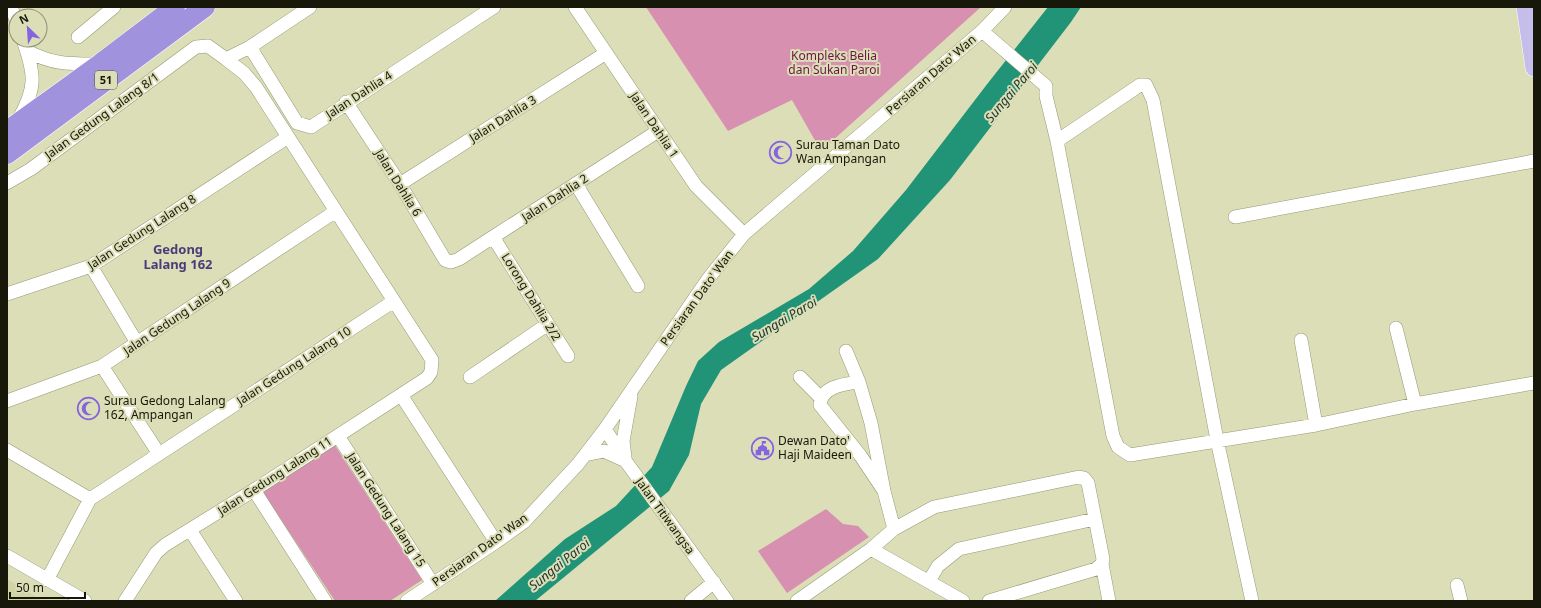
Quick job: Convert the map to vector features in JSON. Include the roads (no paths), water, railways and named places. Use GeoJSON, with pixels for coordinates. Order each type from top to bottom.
{"type":"FeatureCollection","features":[{"type":"Feature","properties":{"kind":"highway","name":"51"},"geometry":{"type":"LineString","coordinates":[[10,129],[100,64],[175,7]]}},
{"type":"Feature","properties":{"kind":"highway","name":"51"},"geometry":{"type":"LineString","coordinates":[[7,154],[205,7]]}},
{"type":"Feature","properties":{"kind":"main road"},"geometry":{"type":"LineString","coordinates":[[1525,7],[1534,68]]}},
{"type":"Feature","properties":{"kind":"street"},"geometry":{"type":"LineString","coordinates":[[78,37],[114,7]]}},
{"type":"Feature","properties":{"kind":"street"},"geometry":{"type":"LineString","coordinates":[[310,7],[250,47],[226,59],[244,73],[256,87],[394,301]]}},
{"type":"Feature","properties":{"kind":"street","name":"Jalan Dahlia 4"},"geometry":{"type":"LineString","coordinates":[[250,47],[297,123],[311,127],[346,102],[494,7]]}},
{"type":"Feature","properties":{"kind":"street","name":"Jalan Dahlia 1"},"geometry":{"type":"LineString","coordinates":[[575,7],[696,186],[744,234]]}},
{"type":"Feature","properties":{"kind":"street","name":"Persiaran Dato' Wan"},"geometry":{"type":"LineString","coordinates":[[408,601],[524,522],[578,464],[605,429],[708,279],[744,234],[982,31],[1005,7]]}},
{"type":"Feature","properties":{"kind":"street"},"geometry":{"type":"LineString","coordinates":[[982,31],[1046,86],[1046,96],[1057,141],[1113,436],[1118,447],[1130,455],[1316,424],[1534,383]]}},
{"type":"Feature","properties":{"kind":"street","name":"Jalan Gedung Lalang 8/1"},"geometry":{"type":"LineString","coordinates":[[7,182],[31,169],[196,47],[208,46],[226,59]]}},
{"type":"Feature","properties":{"kind":"street"},"geometry":{"type":"LineString","coordinates":[[10,129],[26,106],[32,88],[32,68],[26,48]]}},
{"type":"Feature","properties":{"kind":"street"},"geometry":{"type":"LineString","coordinates":[[29,48],[42,58],[67,64],[100,64]]}},
{"type":"Feature","properties":{"kind":"street","name":"Jalan Dahlia 3"},"geometry":{"type":"LineString","coordinates":[[400,184],[606,53]]}},
{"type":"Feature","properties":{"kind":"street"},"geometry":{"type":"LineString","coordinates":[[1057,141],[1140,85],[1146,85],[1154,100],[1217,440],[1252,601]]}},
{"type":"Feature","properties":{"kind":"street","name":"Jalan Dahlia 6"},"geometry":{"type":"LineString","coordinates":[[346,102],[400,184],[445,260],[450,262]]}},
{"type":"Feature","properties":{"kind":"street","name":"Jalan Dahlia 2"},"geometry":{"type":"LineString","coordinates":[[450,262],[459,259],[493,238],[658,131]]}},
{"type":"Feature","properties":{"kind":"street","name":"Jalan Gedung Lalang 8"},"geometry":{"type":"LineString","coordinates":[[7,294],[91,266],[288,137]]}},
{"type":"Feature","properties":{"kind":"street"},"geometry":{"type":"LineString","coordinates":[[1235,217],[1534,161]]}},
{"type":"Feature","properties":{"kind":"street"},"geometry":{"type":"LineString","coordinates":[[576,184],[638,286]]}},
{"type":"Feature","properties":{"kind":"street","name":"Jalan Gedung Lalang 9"},"geometry":{"type":"LineString","coordinates":[[7,401],[102,366],[336,212]]}},
{"type":"Feature","properties":{"kind":"street","name":"Lorong Dahlia 2/2"},"geometry":{"type":"LineString","coordinates":[[493,238],[568,356]]}},
{"type":"Feature","properties":{"kind":"street"},"geometry":{"type":"LineString","coordinates":[[91,266],[137,343]]}},
{"type":"Feature","properties":{"kind":"street","name":"Jalan Gedung Lalang 11"},"geometry":{"type":"LineString","coordinates":[[125,601],[156,553],[427,378],[431,372],[432,360],[394,301]]}},
{"type":"Feature","properties":{"kind":"street","name":"Jalan Gedung Lalang 10"},"geometry":{"type":"LineString","coordinates":[[47,580],[90,499],[394,301]]}},
{"type":"Feature","properties":{"kind":"street"},"geometry":{"type":"LineString","coordinates":[[470,377],[548,324]]}},
{"type":"Feature","properties":{"kind":"street"},"geometry":{"type":"LineString","coordinates":[[1396,328],[1416,404]]}},
{"type":"Feature","properties":{"kind":"street"},"geometry":{"type":"LineString","coordinates":[[1301,340],[1316,424]]}},
{"type":"Feature","properties":{"kind":"street"},"geometry":{"type":"LineString","coordinates":[[846,351],[859,382],[871,422],[884,491],[894,529]]}},
{"type":"Feature","properties":{"kind":"street"},"geometry":{"type":"LineString","coordinates":[[102,366],[159,454]]}},
{"type":"Feature","properties":{"kind":"street"},"geometry":{"type":"LineString","coordinates":[[800,377],[821,398]]}},
{"type":"Feature","properties":{"kind":"street"},"geometry":{"type":"LineString","coordinates":[[859,382],[838,385],[828,390],[821,398],[821,407],[860,455],[884,491]]}},
{"type":"Feature","properties":{"kind":"street"},"geometry":{"type":"LineString","coordinates":[[625,461],[622,442],[631,392]]}},
{"type":"Feature","properties":{"kind":"street"},"geometry":{"type":"LineString","coordinates":[[401,395],[496,542]]}},
{"type":"Feature","properties":{"kind":"street","name":"Jalan Titiwangsa"},"geometry":{"type":"LineString","coordinates":[[605,429],[625,461],[727,601]]}},
{"type":"Feature","properties":{"kind":"street","name":"Jalan Gedung Lalang 15"},"geometry":{"type":"LineString","coordinates":[[338,436],[433,584]]}},
{"type":"Feature","properties":{"kind":"street"},"geometry":{"type":"LineString","coordinates":[[7,450],[90,499]]}},
{"type":"Feature","properties":{"kind":"street"},"geometry":{"type":"LineString","coordinates":[[585,455],[604,451],[625,461]]}},
{"type":"Feature","properties":{"kind":"street"},"geometry":{"type":"LineString","coordinates":[[797,601],[871,549],[894,529],[934,506],[1079,477],[1084,478],[1088,483],[1103,560],[1102,564],[1109,601]]}},
{"type":"Feature","properties":{"kind":"street"},"geometry":{"type":"LineString","coordinates":[[254,490],[325,601]]}},
{"type":"Feature","properties":{"kind":"street"},"geometry":{"type":"LineString","coordinates":[[929,581],[938,566],[959,549],[1095,519]]}},
{"type":"Feature","properties":{"kind":"street"},"geometry":{"type":"LineString","coordinates":[[190,530],[236,601]]}},
{"type":"Feature","properties":{"kind":"street"},"geometry":{"type":"LineString","coordinates":[[871,549],[963,601]]}},
{"type":"Feature","properties":{"kind":"street"},"geometry":{"type":"LineString","coordinates":[[7,556],[85,601]]}},
{"type":"Feature","properties":{"kind":"street"},"geometry":{"type":"LineString","coordinates":[[989,601],[1096,569],[1102,564]]}},
{"type":"Feature","properties":{"kind":"street"},"geometry":{"type":"LineString","coordinates":[[690,601],[714,582]]}},
{"type":"Feature","properties":{"kind":"street"},"geometry":{"type":"LineString","coordinates":[[1457,585],[1461,601]]}},
{"type":"Feature","properties":{"kind":"water","name":"Sungai Paroi"},"geometry":{"type":"Polygon","coordinates":[[[1048,7],[1081,7],[950,180],[878,259],[721,370],[701,404],[689,455],[669,491],[535,601],[495,601],[565,539],[616,506],[652,467],[698,361],[719,342],[809,289],[853,251],[906,190],[1048,7]]]}},
{"type":"Feature","properties":{"kind":"place","name":"Surau Taman Dato Wan Ampangan"},"geometry":{"type":"Point","coordinates":[780,152]}},
{"type":"Feature","properties":{"kind":"place","name":"Surau Gedong Lalang 162, Ampangan"},"geometry":{"type":"Point","coordinates":[88,408]}},
{"type":"Feature","properties":{"kind":"place","name":"Dewan Dato' Haji Maideen"},"geometry":{"type":"Point","coordinates":[762,448]}},
{"type":"Feature","properties":{"kind":"district","name":"Gedong Lalang 162"},"geometry":{"type":"Point","coordinates":[178,256]}},
{"type":"Feature","properties":{"kind":"park label","name":"Kompleks Belia dan Sukan Paroi"},"geometry":{"type":"Point","coordinates":[834,63]}}]}
